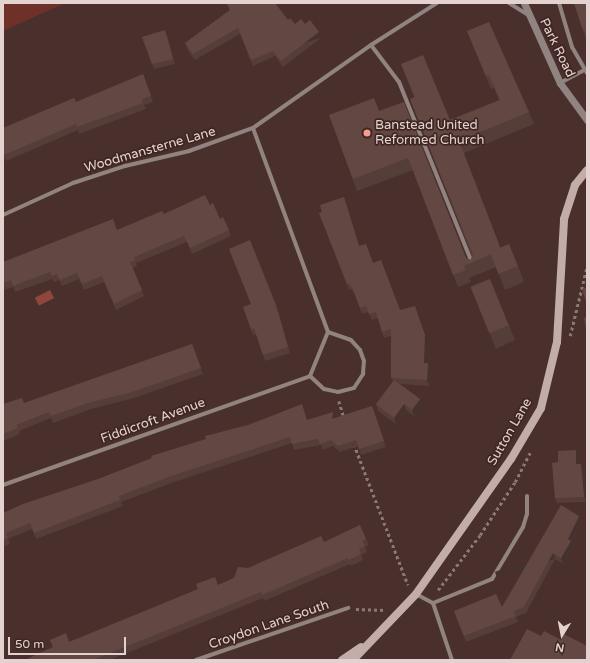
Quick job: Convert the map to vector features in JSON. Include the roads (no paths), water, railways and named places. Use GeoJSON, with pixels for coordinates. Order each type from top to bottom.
{"type":"FeatureCollection","features":[{"type":"Feature","properties":{"kind":"main road","name":"Sutton Lane"},"geometry":{"type":"LineString","coordinates":[[353,660],[368,642],[401,611],[416,594],[511,459],[540,408],[557,342],[564,219],[575,185],[587,170]]}},
{"type":"Feature","properties":{"kind":"main road","name":"Sutton Lane"},"geometry":{"type":"LineString","coordinates":[[342,660],[368,642]]}},
{"type":"Feature","properties":{"kind":"street","name":"Woodmansterne Lane"},"geometry":{"type":"LineString","coordinates":[[3,215],[73,183],[125,166],[188,151],[253,128],[371,45],[437,3]]}},
{"type":"Feature","properties":{"kind":"street"},"geometry":{"type":"LineString","coordinates":[[509,3],[528,15]]}},
{"type":"Feature","properties":{"kind":"street","name":"Park Road"},"geometry":{"type":"LineString","coordinates":[[524,3],[528,15],[560,83],[587,120]]}},
{"type":"Feature","properties":{"kind":"street"},"geometry":{"type":"LineString","coordinates":[[559,3],[572,47],[585,72],[560,83]]}},
{"type":"Feature","properties":{"kind":"street"},"geometry":{"type":"LineString","coordinates":[[371,45],[399,82],[474,269]]}},
{"type":"Feature","properties":{"kind":"street"},"geometry":{"type":"LineString","coordinates":[[253,128],[328,332],[310,376],[324,389],[338,392],[354,388],[363,374],[364,361],[360,350],[351,340],[328,332]]}},
{"type":"Feature","properties":{"kind":"street","name":"Fiddicroft Avenue"},"geometry":{"type":"LineString","coordinates":[[3,485],[310,376]]}},
{"type":"Feature","properties":{"kind":"street"},"geometry":{"type":"LineString","coordinates":[[433,603],[492,579],[523,527],[527,514],[527,496]]}},
{"type":"Feature","properties":{"kind":"street"},"geometry":{"type":"LineString","coordinates":[[416,594],[433,603],[452,660]]}},
{"type":"Feature","properties":{"kind":"street","name":"Croydon Lane South"},"geometry":{"type":"LineString","coordinates":[[196,660],[348,608]]}},
{"type":"Feature","properties":{"kind":"place","name":"Banstead United Reformed Church"},"geometry":{"type":"Point","coordinates":[367,133]}}]}
